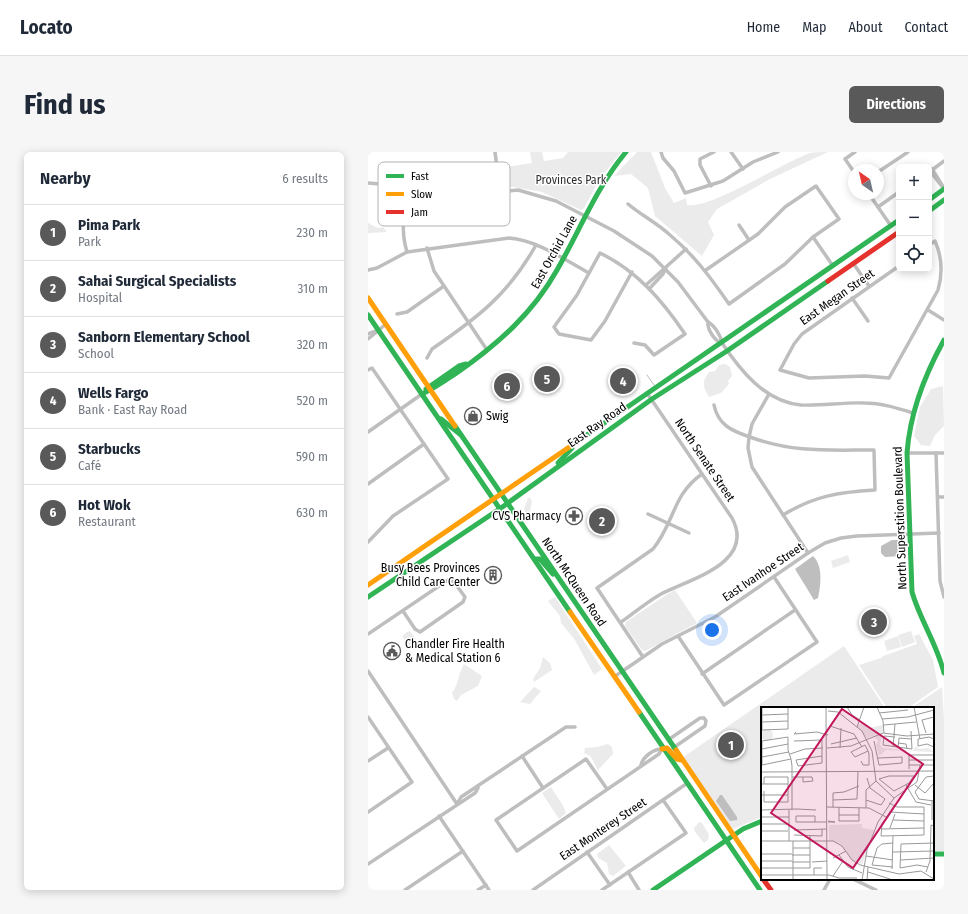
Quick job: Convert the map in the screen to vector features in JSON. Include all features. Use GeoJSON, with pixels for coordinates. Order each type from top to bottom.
{"type":"FeatureCollection","features":[{"type":"Feature","properties":{"kind":"main road","name":"East Orchid Lane"},"geometry":{"type":"LineString","coordinates":[[422,394],[462,369],[466,364],[487,350],[518,323],[536,304],[563,259],[599,188],[626,152]]}},
{"type":"Feature","properties":{"kind":"main road"},"geometry":{"type":"LineString","coordinates":[[932,198],[944,189]]}},
{"type":"Feature","properties":{"kind":"main road"},"geometry":{"type":"LineString","coordinates":[[932,209],[944,200]]}},
{"type":"Feature","properties":{"kind":"main road","name":"East Ray Road"},"geometry":{"type":"LineString","coordinates":[[368,585],[502,494],[581,437],[722,343],[896,222]]}},
{"type":"Feature","properties":{"kind":"main road","name":"East Ray Road"},"geometry":{"type":"LineString","coordinates":[[368,596],[501,508],[554,468],[652,399],[727,350],[896,234]]}},
{"type":"Feature","properties":{"kind":"main road","name":"North McQueen Road"},"geometry":{"type":"LineString","coordinates":[[368,298],[502,494],[509,502],[622,672],[761,875]]}},
{"type":"Feature","properties":{"kind":"main road","name":"North McQueen Road"},"geometry":{"type":"LineString","coordinates":[[368,315],[501,508],[662,749],[760,890]]}},
{"type":"Feature","properties":{"kind":"main road","name":"North Superstition Boulevard"},"geometry":{"type":"LineString","coordinates":[[944,340],[930,365],[912,412],[907,453],[911,584],[913,597],[917,609],[940,655],[944,673]]}},
{"type":"Feature","properties":{"kind":"main road"},"geometry":{"type":"LineString","coordinates":[[437,416],[457,434],[462,435]]}},
{"type":"Feature","properties":{"kind":"main road"},"geometry":{"type":"LineString","coordinates":[[554,468],[564,455],[580,442],[581,437]]}},
{"type":"Feature","properties":{"kind":"main road"},"geometry":{"type":"LineString","coordinates":[[535,559],[540,559],[562,581]]}},
{"type":"Feature","properties":{"kind":"main road"},"geometry":{"type":"LineString","coordinates":[[662,749],[666,748],[677,759],[682,760]]}},
{"type":"Feature","properties":{"kind":"main road"},"geometry":{"type":"LineString","coordinates":[[653,890],[726,840],[761,822]]}},
{"type":"Feature","properties":{"kind":"main road","name":"North McQueen Road"},"geometry":{"type":"LineString","coordinates":[[764,880],[771,890]]}},
{"type":"Feature","properties":{"kind":"street"},"geometry":{"type":"LineString","coordinates":[[495,152],[496,162]]}},
{"type":"Feature","properties":{"kind":"street"},"geometry":{"type":"LineString","coordinates":[[661,152],[662,158],[674,171],[685,194],[711,186],[778,152]]}},
{"type":"Feature","properties":{"kind":"street"},"geometry":{"type":"LineString","coordinates":[[711,186],[700,165],[700,159],[714,152]]}},
{"type":"Feature","properties":{"kind":"street"},"geometry":{"type":"LineString","coordinates":[[731,152],[743,169]]}},
{"type":"Feature","properties":{"kind":"street"},"geometry":{"type":"LineString","coordinates":[[763,152],[766,157]]}},
{"type":"Feature","properties":{"kind":"street"},"geometry":{"type":"LineString","coordinates":[[848,164],[845,159],[855,152]]}},
{"type":"Feature","properties":{"kind":"street"},"geometry":{"type":"LineString","coordinates":[[884,168],[908,152]]}},
{"type":"Feature","properties":{"kind":"street"},"geometry":{"type":"LineString","coordinates":[[932,170],[944,161]]}},
{"type":"Feature","properties":{"kind":"street"},"geometry":{"type":"LineString","coordinates":[[932,172],[944,189]]}},
{"type":"Feature","properties":{"kind":"street"},"geometry":{"type":"LineString","coordinates":[[368,183],[378,184]]}},
{"type":"Feature","properties":{"kind":"street"},"geometry":{"type":"LineString","coordinates":[[628,204],[669,234],[686,249],[706,270],[729,304],[785,264],[813,237],[839,219],[816,186],[785,207],[749,240],[706,270]]}},
{"type":"Feature","properties":{"kind":"street"},"geometry":{"type":"LineString","coordinates":[[510,190],[518,190],[539,195],[585,216],[636,244],[666,268],[681,285],[708,322],[707,327],[718,342],[722,343],[751,380],[770,394],[784,400],[800,404],[880,404],[912,412]]}},
{"type":"Feature","properties":{"kind":"street"},"geometry":{"type":"LineString","coordinates":[[878,207],[896,194]]}},
{"type":"Feature","properties":{"kind":"street"},"geometry":{"type":"LineString","coordinates":[[874,200],[891,226]]}},
{"type":"Feature","properties":{"kind":"street"},"geometry":{"type":"LineString","coordinates":[[739,225],[749,240]]}},
{"type":"Feature","properties":{"kind":"street"},"geometry":{"type":"LineString","coordinates":[[402,226],[407,252]]}},
{"type":"Feature","properties":{"kind":"street"},"geometry":{"type":"LineString","coordinates":[[813,237],[833,266]]}},
{"type":"Feature","properties":{"kind":"street"},"geometry":{"type":"LineString","coordinates":[[368,270],[377,268],[407,252],[427,248],[518,238],[536,245],[589,273]]}},
{"type":"Feature","properties":{"kind":"street"},"geometry":{"type":"LineString","coordinates":[[932,243],[935,241],[940,258],[941,277],[938,290],[928,310],[944,320]]}},
{"type":"Feature","properties":{"kind":"street"},"geometry":{"type":"LineString","coordinates":[[427,358],[432,349],[488,309],[516,277],[536,245]]}},
{"type":"Feature","properties":{"kind":"street"},"geometry":{"type":"LineString","coordinates":[[427,248],[434,271],[487,350]]}},
{"type":"Feature","properties":{"kind":"street"},"geometry":{"type":"LineString","coordinates":[[648,287],[664,274],[666,268],[686,249]]}},
{"type":"Feature","properties":{"kind":"street"},"geometry":{"type":"LineString","coordinates":[[632,272],[605,321],[591,340],[559,334],[554,327],[577,295],[600,253],[632,272],[648,287],[665,305],[685,334],[654,355],[645,345],[634,343]]}},
{"type":"Feature","properties":{"kind":"street"},"geometry":{"type":"LineString","coordinates":[[853,263],[869,286]]}},
{"type":"Feature","properties":{"kind":"street","name":"East Megan Street"},"geometry":{"type":"LineString","coordinates":[[896,268],[802,334],[794,344],[780,370],[810,378],[865,376],[889,378],[928,310]]}},
{"type":"Feature","properties":{"kind":"street"},"geometry":{"type":"LineString","coordinates":[[397,314],[407,312],[444,286]]}},
{"type":"Feature","properties":{"kind":"street"},"geometry":{"type":"LineString","coordinates":[[852,298],[868,321]]}},
{"type":"Feature","properties":{"kind":"street"},"geometry":{"type":"LineString","coordinates":[[368,339],[386,324]]}},
{"type":"Feature","properties":{"kind":"street"},"geometry":{"type":"LineString","coordinates":[[368,334],[378,330]]}},
{"type":"Feature","properties":{"kind":"street"},"geometry":{"type":"LineString","coordinates":[[368,370],[372,368],[448,479],[393,516],[383,524],[368,542]]}},
{"type":"Feature","properties":{"kind":"street","name":"North Senate Street"},"geometry":{"type":"LineString","coordinates":[[621,622],[660,595],[717,567],[728,559],[737,542],[736,526],[647,392]]}},
{"type":"Feature","properties":{"kind":"street","name":"East Orchid Lane"},"geometry":{"type":"LineString","coordinates":[[368,432],[422,394]]}},
{"type":"Feature","properties":{"kind":"street"},"geometry":{"type":"LineString","coordinates":[[770,394],[752,424],[748,437],[748,448],[752,467],[808,553]]}},
{"type":"Feature","properties":{"kind":"street"},"geometry":{"type":"LineString","coordinates":[[714,405],[716,415],[731,431],[777,446],[803,450],[874,450],[875,490],[828,494],[798,506],[783,515]]}},
{"type":"Feature","properties":{"kind":"street"},"geometry":{"type":"LineString","coordinates":[[368,484],[424,444]]}},
{"type":"Feature","properties":{"kind":"street"},"geometry":{"type":"LineString","coordinates":[[907,453],[944,453]]}},
{"type":"Feature","properties":{"kind":"street"},"geometry":{"type":"LineString","coordinates":[[936,453],[940,581],[944,597]]}},
{"type":"Feature","properties":{"kind":"street"},"geometry":{"type":"LineString","coordinates":[[644,657],[597,588],[653,549],[659,542],[685,488],[702,474]]}},
{"type":"Feature","properties":{"kind":"street"},"geometry":{"type":"LineString","coordinates":[[938,497],[944,497]]}},
{"type":"Feature","properties":{"kind":"street"},"geometry":{"type":"LineString","coordinates":[[648,514],[689,533]]}},
{"type":"Feature","properties":{"kind":"street","name":"East Ivanhoe Street"},"geometry":{"type":"LineString","coordinates":[[614,677],[678,636],[715,617],[825,543],[841,538],[939,533]]}},
{"type":"Feature","properties":{"kind":"street"},"geometry":{"type":"LineString","coordinates":[[678,636],[724,705],[817,642],[774,577]]}},
{"type":"Feature","properties":{"kind":"street"},"geometry":{"type":"LineString","coordinates":[[368,634],[448,580],[454,582],[465,597],[463,602],[420,632],[415,629],[403,611]]}},
{"type":"Feature","properties":{"kind":"street"},"geometry":{"type":"LineString","coordinates":[[702,674],[795,610]]}},
{"type":"Feature","properties":{"kind":"street"},"geometry":{"type":"LineString","coordinates":[[368,671],[370,679],[457,804]]}},
{"type":"Feature","properties":{"kind":"street"},"geometry":{"type":"LineString","coordinates":[[368,717],[412,782],[368,812]]}},
{"type":"Feature","properties":{"kind":"street"},"geometry":{"type":"LineString","coordinates":[[668,740],[700,718],[704,718],[706,721],[705,726],[674,748]]}},
{"type":"Feature","properties":{"kind":"street"},"geometry":{"type":"LineString","coordinates":[[368,864],[457,804],[461,797],[522,756],[566,727],[575,727]]}},
{"type":"Feature","properties":{"kind":"street"},"geometry":{"type":"LineString","coordinates":[[368,761],[388,748]]}},
{"type":"Feature","properties":{"kind":"street"},"geometry":{"type":"LineString","coordinates":[[607,790],[586,759],[496,820],[517,851],[607,790],[641,765],[644,758],[658,749],[662,749]]}},
{"type":"Feature","properties":{"kind":"street"},"geometry":{"type":"LineString","coordinates":[[522,756],[543,788]]}},
{"type":"Feature","properties":{"kind":"street","name":"East Monterey Street"},"geometry":{"type":"LineString","coordinates":[[533,890],[686,784]]}},
{"type":"Feature","properties":{"kind":"street"},"geometry":{"type":"LineString","coordinates":[[602,890],[686,833],[663,800]]}},
{"type":"Feature","properties":{"kind":"street"},"geometry":{"type":"LineString","coordinates":[[439,816],[489,890]]}},
{"type":"Feature","properties":{"kind":"street"},"geometry":{"type":"LineString","coordinates":[[405,890],[463,851]]}},
{"type":"Feature","properties":{"kind":"street"},"geometry":{"type":"LineString","coordinates":[[587,852],[610,885]]}},
{"type":"Feature","properties":{"kind":"street"},"geometry":{"type":"LineString","coordinates":[[628,872],[639,890]]}},
{"type":"Feature","properties":{"kind":"street"},"geometry":{"type":"LineString","coordinates":[[824,890],[829,880]]}},
{"type":"Feature","properties":{"kind":"street"},"geometry":{"type":"LineString","coordinates":[[855,880],[874,890]]}},
{"type":"Feature","properties":{"kind":"street"},"geometry":{"type":"LineString","coordinates":[[478,890],[486,885]]}},
{"type":"Feature","properties":{"kind":"green space","name":"Provinces Park"},"geometry":{"type":"Polygon","coordinates":[[[530,152],[542,152],[544,161],[563,158],[568,152],[621,152],[600,179],[584,208],[581,210],[542,192],[510,186],[510,166],[532,163],[530,152]]]}},
{"type":"Feature","properties":{"kind":"green space"},"geometry":{"type":"Polygon","coordinates":[[[637,152],[651,152],[665,188],[674,203],[686,198],[687,205],[712,200],[729,193],[810,153],[828,152],[770,179],[717,209],[708,222],[714,235],[702,256],[655,216],[648,188],[631,174],[614,176],[637,152]]]}},
{"type":"Feature","properties":{"kind":"green space"},"geometry":{"type":"Polygon","coordinates":[[[368,223],[378,228],[383,227],[387,232],[368,233],[368,223]]]}},
{"type":"Feature","properties":{"kind":"green space"},"geometry":{"type":"Polygon","coordinates":[[[725,364],[730,367],[732,376],[728,381],[729,384],[721,393],[709,397],[704,387],[705,379],[709,372],[715,371],[719,365],[725,364]]]}},
{"type":"Feature","properties":{"kind":"green space"},"geometry":{"type":"Polygon","coordinates":[[[943,386],[944,426],[935,435],[930,446],[921,445],[914,436],[920,407],[931,389],[943,386]]]}},
{"type":"Feature","properties":{"kind":"green space"},"geometry":{"type":"Polygon","coordinates":[[[528,498],[532,501],[530,512],[526,514],[524,509],[528,498]]]}},
{"type":"Feature","properties":{"kind":"green space"},"geometry":{"type":"Polygon","coordinates":[[[848,555],[850,562],[833,568],[831,561],[848,555]]]}},
{"type":"Feature","properties":{"kind":"green space"},"geometry":{"type":"Polygon","coordinates":[[[675,590],[697,623],[645,651],[642,650],[625,626],[626,622],[675,590]]]}},
{"type":"Feature","properties":{"kind":"green space"},"geometry":{"type":"Polygon","coordinates":[[[555,597],[602,669],[594,675],[575,640],[561,623],[560,616],[548,601],[555,597]]]}},
{"type":"Feature","properties":{"kind":"green space"},"geometry":{"type":"Polygon","coordinates":[[[408,631],[411,632],[418,642],[411,649],[402,636],[408,631]]]}},
{"type":"Feature","properties":{"kind":"green space"},"geometry":{"type":"Polygon","coordinates":[[[911,631],[915,642],[902,647],[898,635],[911,631]]]}},
{"type":"Feature","properties":{"kind":"green space"},"geometry":{"type":"Polygon","coordinates":[[[919,634],[933,660],[938,687],[909,707],[886,707],[859,665],[917,644],[914,636],[919,634]]]}},
{"type":"Feature","properties":{"kind":"green space"},"geometry":{"type":"Polygon","coordinates":[[[898,636],[901,647],[887,651],[884,641],[898,636]]]}},
{"type":"Feature","properties":{"kind":"green space"},"geometry":{"type":"Polygon","coordinates":[[[844,646],[884,707],[761,707],[761,817],[733,829],[682,758],[844,646]]]}},
{"type":"Feature","properties":{"kind":"green space"},"geometry":{"type":"Polygon","coordinates":[[[543,657],[550,663],[552,670],[534,682],[533,679],[540,668],[543,657]]]}},
{"type":"Feature","properties":{"kind":"green space"},"geometry":{"type":"Polygon","coordinates":[[[464,664],[482,676],[478,686],[461,695],[457,701],[454,699],[452,693],[464,664]]]}},
{"type":"Feature","properties":{"kind":"green space"},"geometry":{"type":"Polygon","coordinates":[[[534,687],[541,691],[530,704],[520,702],[534,687]]]}},
{"type":"Feature","properties":{"kind":"green space"},"geometry":{"type":"Polygon","coordinates":[[[942,687],[944,720],[944,851],[934,851],[934,707],[912,707],[942,687]]]}},
{"type":"Feature","properties":{"kind":"green space"},"geometry":{"type":"Polygon","coordinates":[[[608,744],[612,747],[613,754],[598,770],[592,758],[584,753],[585,748],[608,744]]]}},
{"type":"Feature","properties":{"kind":"green space"},"geometry":{"type":"Polygon","coordinates":[[[551,787],[566,813],[559,819],[542,793],[551,787]]]}},
{"type":"Feature","properties":{"kind":"green space"},"geometry":{"type":"Polygon","coordinates":[[[699,822],[702,823],[709,835],[708,840],[704,843],[695,832],[694,828],[699,822]]]}},
{"type":"Feature","properties":{"kind":"green space"},"geometry":{"type":"Polygon","coordinates":[[[609,845],[626,866],[613,876],[609,874],[607,863],[598,858],[597,854],[609,845]]]}},
{"type":"Feature","properties":{"kind":"shaded area"},"geometry":{"type":"Polygon","coordinates":[[[892,540],[899,540],[902,543],[902,556],[885,557],[881,553],[881,546],[892,540]]]}},
{"type":"Feature","properties":{"kind":"shaded area"},"geometry":{"type":"Polygon","coordinates":[[[813,556],[820,570],[820,587],[818,598],[814,600],[795,569],[813,556]]]}},
{"type":"Feature","properties":{"kind":"shaded area"},"geometry":{"type":"Polygon","coordinates":[[[720,795],[722,795],[737,817],[737,820],[730,821],[716,801],[720,795]]]}},
{"type":"Feature","properties":{"kind":"waterway"},"geometry":{"type":"LineString","coordinates":[[647,375],[654,385]]}},
{"type":"Feature","properties":{"kind":"traffic: fast"},"geometry":{"type":"LineString","coordinates":[[422,394],[440,384],[473,361],[501,339],[526,314],[557,270],[597,195],[615,166],[626,152]]}},
{"type":"Feature","properties":{"kind":"traffic: fast"},"geometry":{"type":"LineString","coordinates":[[932,198],[944,189]]}},
{"type":"Feature","properties":{"kind":"traffic: fast"},"geometry":{"type":"LineString","coordinates":[[932,209],[944,200]]}},
{"type":"Feature","properties":{"kind":"traffic: fast"},"geometry":{"type":"LineString","coordinates":[[581,439],[896,222]]}},
{"type":"Feature","properties":{"kind":"traffic: fast"},"geometry":{"type":"LineString","coordinates":[[368,597],[501,508],[652,399],[727,351],[828,281]]}},
{"type":"Feature","properties":{"kind":"traffic: fast"},"geometry":{"type":"LineString","coordinates":[[368,315],[570,612]]}},
{"type":"Feature","properties":{"kind":"traffic: fast"},"geometry":{"type":"LineString","coordinates":[[944,340],[930,367],[919,395],[911,423],[907,453],[912,592],[941,662],[944,673]]}},
{"type":"Feature","properties":{"kind":"traffic: fast"},"geometry":{"type":"LineString","coordinates":[[426,389],[459,366],[466,364]]}},
{"type":"Feature","properties":{"kind":"traffic: fast"},"geometry":{"type":"LineString","coordinates":[[441,419],[461,435]]}},
{"type":"Feature","properties":{"kind":"traffic: fast"},"geometry":{"type":"LineString","coordinates":[[455,426],[676,750]]}},
{"type":"Feature","properties":{"kind":"traffic: fast"},"geometry":{"type":"LineString","coordinates":[[558,463],[572,448]]}},
{"type":"Feature","properties":{"kind":"traffic: fast"},"geometry":{"type":"LineString","coordinates":[[535,559],[540,559],[553,574]]}},
{"type":"Feature","properties":{"kind":"traffic: fast"},"geometry":{"type":"LineString","coordinates":[[639,712],[760,890]]}},
{"type":"Feature","properties":{"kind":"traffic: fast"},"geometry":{"type":"LineString","coordinates":[[653,890],[743,829],[761,821]]}},
{"type":"Feature","properties":{"kind":"traffic: fast"},"geometry":{"type":"LineString","coordinates":[[934,854],[944,854]]}},
{"type":"Feature","properties":{"kind":"traffic: slow"},"geometry":{"type":"LineString","coordinates":[[368,298],[455,426]]}},
{"type":"Feature","properties":{"kind":"traffic: slow"},"geometry":{"type":"LineString","coordinates":[[368,585],[581,439]]}},
{"type":"Feature","properties":{"kind":"traffic: slow"},"geometry":{"type":"LineString","coordinates":[[570,612],[639,712]]}},
{"type":"Feature","properties":{"kind":"traffic: slow"},"geometry":{"type":"LineString","coordinates":[[662,749],[667,748],[677,759],[681,760]]}},
{"type":"Feature","properties":{"kind":"traffic: slow"},"geometry":{"type":"LineString","coordinates":[[676,750],[761,876]]}},
{"type":"Feature","properties":{"kind":"traffic: jam"},"geometry":{"type":"LineString","coordinates":[[828,281],[896,234]]}},
{"type":"Feature","properties":{"kind":"traffic: jam"},"geometry":{"type":"LineString","coordinates":[[764,880],[771,890]]}},
{"type":"Feature","properties":{"kind":"place","name":"Starbucks"},"geometry":{"type":"Point","coordinates":[547,379]}},
{"type":"Feature","properties":{"kind":"place","name":"Wells Fargo"},"geometry":{"type":"Point","coordinates":[623,381]}},
{"type":"Feature","properties":{"kind":"place","name":"Hot Wok"},"geometry":{"type":"Point","coordinates":[507,386]}},
{"type":"Feature","properties":{"kind":"place","name":"Swig"},"geometry":{"type":"Point","coordinates":[473,416]}},
{"type":"Feature","properties":{"kind":"place","name":"CVS Pharmacy"},"geometry":{"type":"Point","coordinates":[574,516]}},
{"type":"Feature","properties":{"kind":"place","name":"Sahai Surgical Specialists"},"geometry":{"type":"Point","coordinates":[602,521]}},
{"type":"Feature","properties":{"kind":"place","name":"Busy Bees Provinces Child Care Center"},"geometry":{"type":"Point","coordinates":[493,575]}},
{"type":"Feature","properties":{"kind":"place","name":"Sanborn Elementary School"},"geometry":{"type":"Point","coordinates":[874,622]}},
{"type":"Feature","properties":{"kind":"place","name":"Chandler Fire Health & Medical Station 6"},"geometry":{"type":"Point","coordinates":[392,651]}},
{"type":"Feature","properties":{"kind":"place","name":"Pima Park"},"geometry":{"type":"Point","coordinates":[731,745]}}]}
